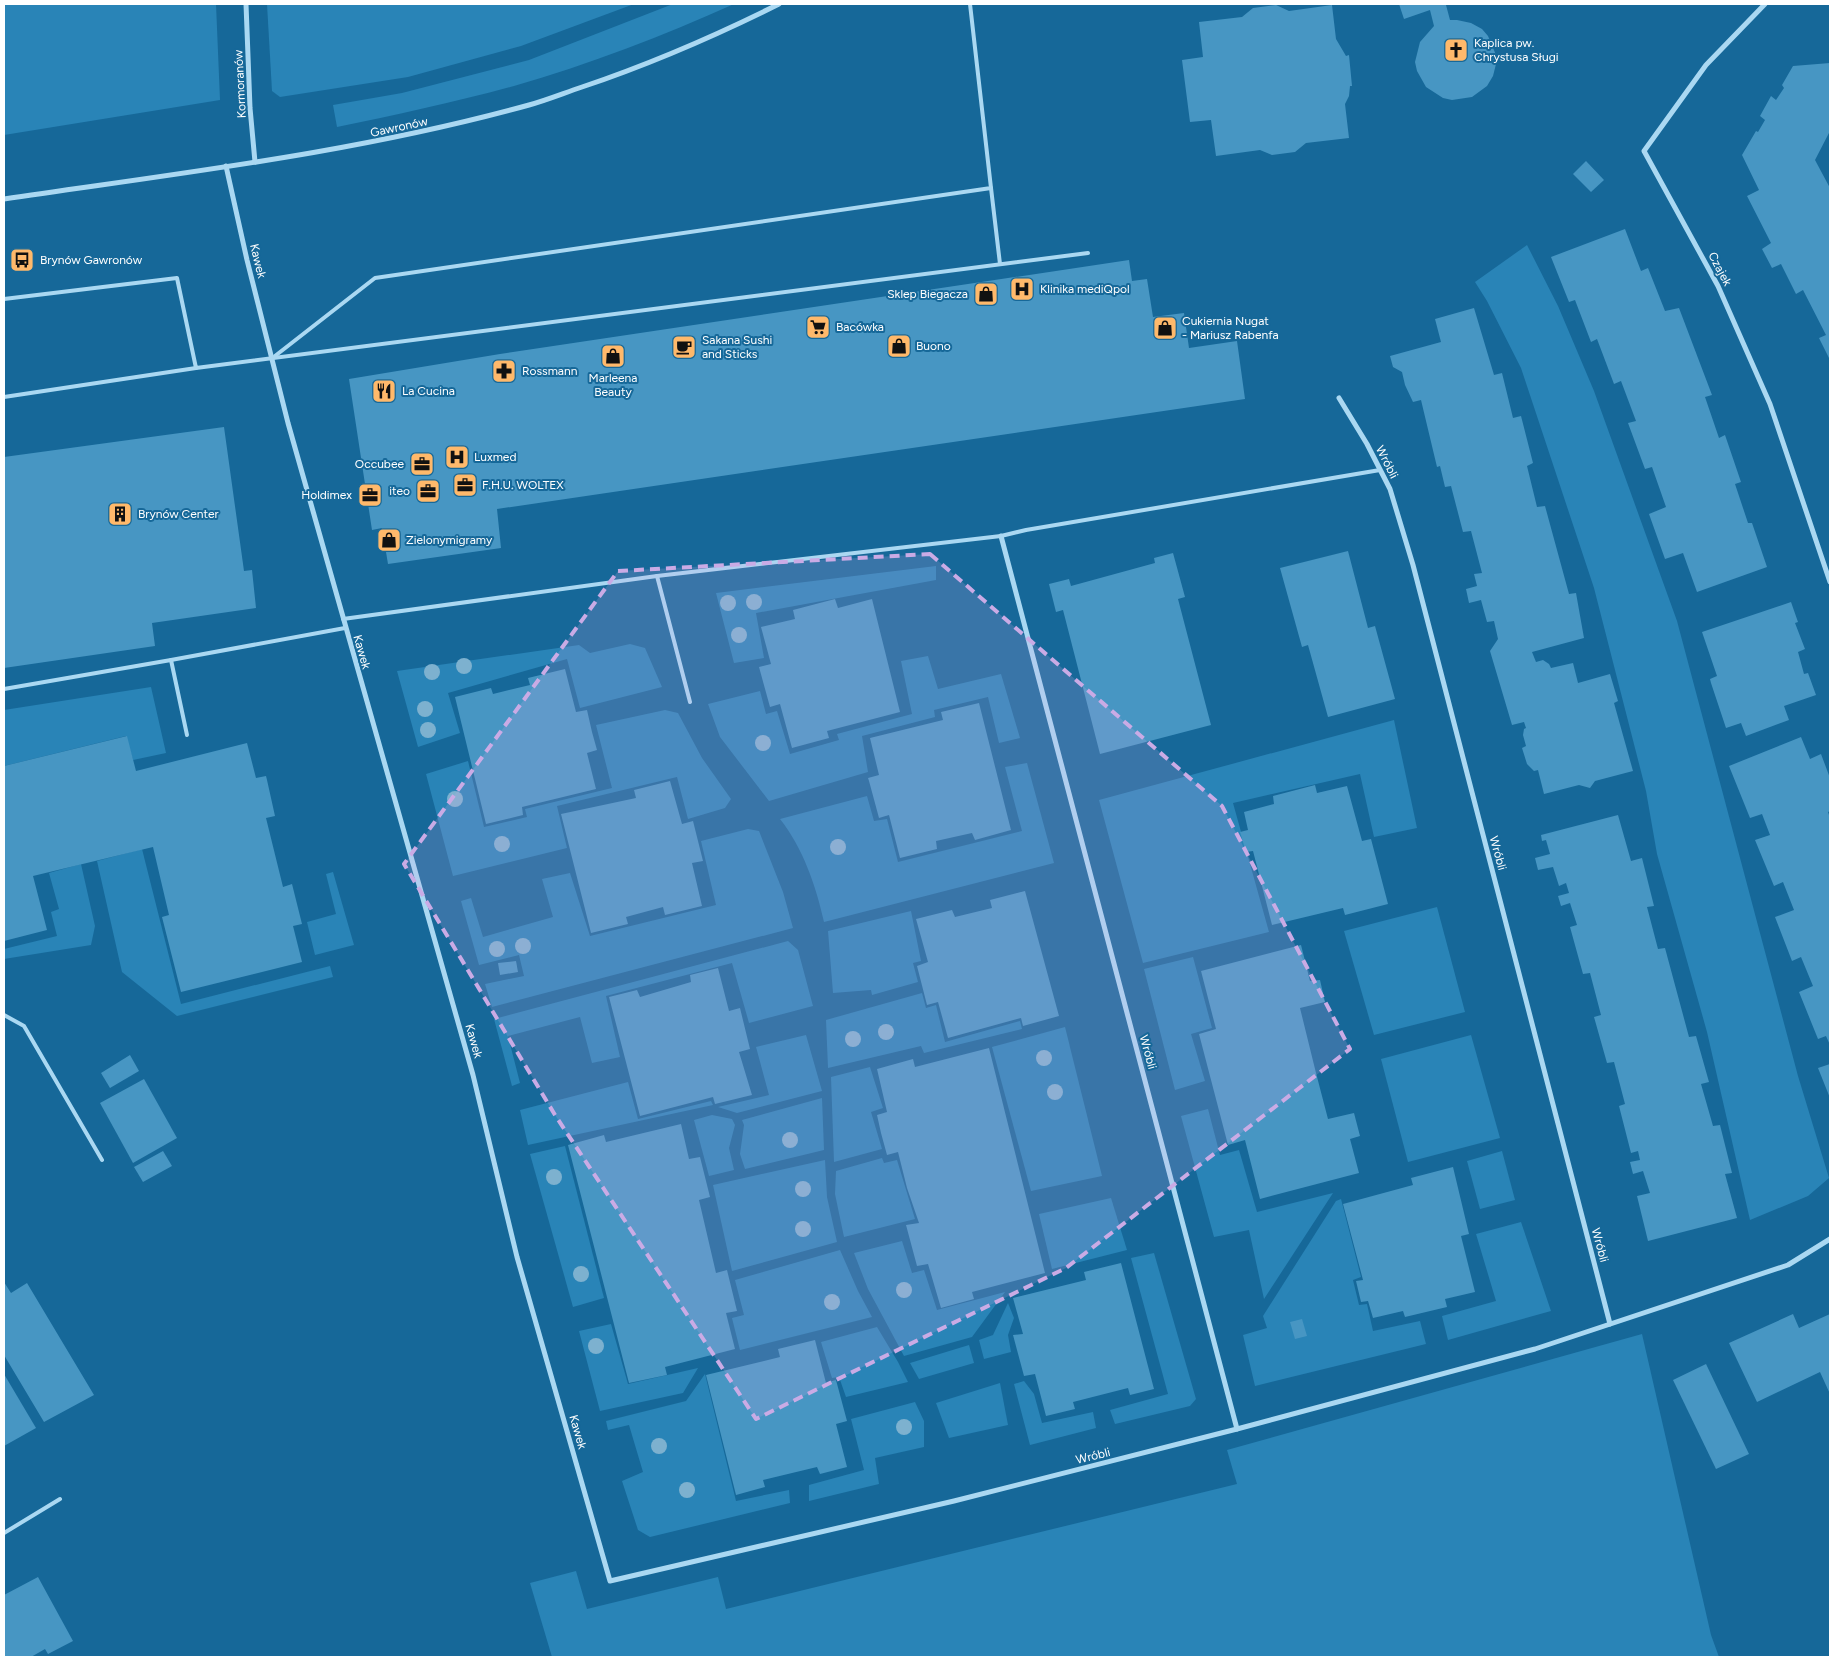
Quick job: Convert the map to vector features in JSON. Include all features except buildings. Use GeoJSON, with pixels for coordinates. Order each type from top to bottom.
{"type":"FeatureCollection","features":[{"type":"Feature","properties":{"kind":"street","name":"Kormoranów"},"geometry":{"type":"LineString","coordinates":[[246,4],[250,108],[255,162]]}},
{"type":"Feature","properties":{"kind":"street","name":"Gawronów"},"geometry":{"type":"LineString","coordinates":[[4,199],[328,151],[429,131],[531,105],[636,68],[745,21],[779,4]]}},
{"type":"Feature","properties":{"kind":"street","name":"Czajek"},"geometry":{"type":"LineString","coordinates":[[1765,4],[1706,65],[1644,151],[1718,286],[1766,395],[1830,582]]}},
{"type":"Feature","properties":{"kind":"street","name":"Kawek"},"geometry":{"type":"LineString","coordinates":[[226,166],[247,260],[288,423],[474,1075],[517,1257],[610,1581],[954,1501]]}},
{"type":"Feature","properties":{"kind":"street","name":"Wróbli"},"geometry":{"type":"LineString","coordinates":[[1339,398],[1390,489],[1413,565],[1610,1324]]}},
{"type":"Feature","properties":{"kind":"street","name":"Wróbli"},"geometry":{"type":"LineString","coordinates":[[1001,536],[1237,1429]]}},
{"type":"Feature","properties":{"kind":"street","name":"Wróbli"},"geometry":{"type":"LineString","coordinates":[[954,1501],[1237,1429],[1535,1349],[1788,1265],[1830,1239]]}},
{"type":"Feature","properties":{"kind":"lane"},"geometry":{"type":"LineString","coordinates":[[970,4],[1000,264]]}},
{"type":"Feature","properties":{"kind":"lane"},"geometry":{"type":"LineString","coordinates":[[273,358],[375,278],[990,188]]}},
{"type":"Feature","properties":{"kind":"lane"},"geometry":{"type":"LineString","coordinates":[[4,397],[196,368],[1088,253]]}},
{"type":"Feature","properties":{"kind":"lane"},"geometry":{"type":"LineString","coordinates":[[4,299],[177,278],[196,368]]}},
{"type":"Feature","properties":{"kind":"lane"},"geometry":{"type":"LineString","coordinates":[[343,619],[657,576],[1001,536],[1026,530],[1380,470]]}},
{"type":"Feature","properties":{"kind":"lane"},"geometry":{"type":"LineString","coordinates":[[657,576],[690,702]]}},
{"type":"Feature","properties":{"kind":"lane"},"geometry":{"type":"LineString","coordinates":[[4,689],[345,628]]}},
{"type":"Feature","properties":{"kind":"lane"},"geometry":{"type":"LineString","coordinates":[[171,660],[187,735]]}},
{"type":"Feature","properties":{"kind":"lane"},"geometry":{"type":"LineString","coordinates":[[4,1015],[24,1026],[102,1160]]}},
{"type":"Feature","properties":{"kind":"lane"},"geometry":{"type":"LineString","coordinates":[[4,1533],[60,1499]]}},
{"type":"Feature","properties":{"kind":"highlighted area"},"geometry":{"type":"Polygon","coordinates":[[[930,554],[1222,806],[1350,1049],[1066,1268],[756,1419],[555,1115],[404,864],[618,571],[930,554]]]}},
{"type":"Feature","properties":{"kind":"shaded area"},"geometry":{"type":"Polygon","coordinates":[[[4,4],[216,4],[220,100],[4,135],[4,4]]]}},
{"type":"Feature","properties":{"kind":"shaded area"},"geometry":{"type":"Polygon","coordinates":[[[267,4],[634,4],[521,46],[408,77],[280,97],[272,91],[267,4]]]}},
{"type":"Feature","properties":{"kind":"shaded area"},"geometry":{"type":"Polygon","coordinates":[[[673,4],[734,4],[626,49],[514,86],[448,103],[337,127],[333,105],[402,93],[529,60],[673,4]]]}},
{"type":"Feature","properties":{"kind":"shaded area"},"geometry":{"type":"Polygon","coordinates":[[[1527,245],[1558,306],[1594,391],[1677,621],[1798,1076],[1829,1178],[1808,1196],[1750,1220],[1707,1032],[1657,854],[1646,791],[1594,588],[1521,368],[1487,301],[1475,282],[1527,245]]]}},
{"type":"Feature","properties":{"kind":"shaded area"},"geometry":{"type":"Polygon","coordinates":[[[936,566],[936,580],[756,613],[764,658],[734,663],[716,593],[936,566]]]}},
{"type":"Feature","properties":{"kind":"shaded area"},"geometry":{"type":"Polygon","coordinates":[[[630,644],[645,648],[662,687],[580,708],[567,659],[448,693],[460,733],[418,747],[397,671],[579,645],[590,653],[630,644]]]}},
{"type":"Feature","properties":{"kind":"shaded area"},"geometry":{"type":"Polygon","coordinates":[[[928,656],[938,689],[1001,674],[1020,738],[999,743],[988,697],[934,710],[935,717],[862,736],[868,772],[769,801],[720,737],[708,704],[760,691],[766,714],[777,711],[790,754],[839,740],[837,734],[912,714],[901,661],[928,656]]]}},
{"type":"Feature","properties":{"kind":"shaded area"},"geometry":{"type":"Polygon","coordinates":[[[151,687],[166,753],[133,760],[126,736],[4,766],[4,710],[151,687]]]}},
{"type":"Feature","properties":{"kind":"shaded area"},"geometry":{"type":"Polygon","coordinates":[[[665,710],[678,713],[702,758],[731,799],[725,808],[688,819],[677,777],[557,806],[567,848],[453,876],[426,774],[468,761],[484,827],[527,817],[525,809],[612,788],[596,725],[665,710]]]}},
{"type":"Feature","properties":{"kind":"shaded area"},"geometry":{"type":"Polygon","coordinates":[[[1394,720],[1417,828],[1374,837],[1360,774],[1233,803],[1269,932],[1143,963],[1099,800],[1394,720]]]}},
{"type":"Feature","properties":{"kind":"shaded area"},"geometry":{"type":"Polygon","coordinates":[[[1027,763],[1054,863],[824,922],[808,868],[795,842],[780,819],[867,796],[874,821],[887,819],[898,862],[1022,831],[1005,767],[1027,763]]]}},
{"type":"Feature","properties":{"kind":"shaded area"},"geometry":{"type":"Polygon","coordinates":[[[748,829],[759,831],[783,892],[793,928],[492,1007],[485,984],[524,976],[519,955],[479,965],[461,901],[471,898],[483,937],[553,917],[542,879],[570,873],[590,936],[716,905],[701,841],[748,829]]]}},
{"type":"Feature","properties":{"kind":"shaded area"},"geometry":{"type":"Polygon","coordinates":[[[142,849],[181,1004],[330,966],[333,977],[177,1016],[122,972],[97,861],[142,849]]]}},
{"type":"Feature","properties":{"kind":"shaded area"},"geometry":{"type":"Polygon","coordinates":[[[81,864],[95,926],[91,945],[4,959],[4,949],[57,936],[51,912],[59,909],[49,873],[81,864]]]}},
{"type":"Feature","properties":{"kind":"shaded area"},"geometry":{"type":"Polygon","coordinates":[[[333,872],[354,945],[315,955],[307,922],[336,914],[326,874],[333,872]]]}},
{"type":"Feature","properties":{"kind":"shaded area"},"geometry":{"type":"Polygon","coordinates":[[[1437,907],[1465,1012],[1374,1035],[1344,931],[1437,907]]]}},
{"type":"Feature","properties":{"kind":"shaded area"},"geometry":{"type":"Polygon","coordinates":[[[911,911],[921,961],[913,963],[918,982],[872,995],[871,990],[833,993],[828,931],[911,911]]]}},
{"type":"Feature","properties":{"kind":"shaded area"},"geometry":{"type":"Polygon","coordinates":[[[788,941],[798,950],[813,1006],[749,1023],[732,963],[606,996],[620,1057],[592,1063],[580,1017],[508,1036],[520,1083],[512,1086],[494,1019],[788,941]]]}},
{"type":"Feature","properties":{"kind":"shaded area"},"geometry":{"type":"Polygon","coordinates":[[[1193,957],[1212,1028],[1191,1034],[1205,1081],[1175,1090],[1144,969],[1193,957]]]}},
{"type":"Feature","properties":{"kind":"shaded area"},"geometry":{"type":"Polygon","coordinates":[[[922,993],[926,1008],[936,1005],[945,1042],[1020,1021],[1022,1029],[924,1053],[921,1046],[828,1068],[826,1020],[922,993]]]}},
{"type":"Feature","properties":{"kind":"shaded area"},"geometry":{"type":"Polygon","coordinates":[[[1065,1027],[1102,1176],[1031,1191],[992,1047],[1065,1027]]]}},
{"type":"Feature","properties":{"kind":"shaded area"},"geometry":{"type":"Polygon","coordinates":[[[806,1035],[822,1091],[737,1113],[718,1107],[769,1095],[756,1047],[806,1035]]]}},
{"type":"Feature","properties":{"kind":"shaded area"},"geometry":{"type":"Polygon","coordinates":[[[1471,1035],[1500,1138],[1408,1162],[1381,1059],[1471,1035]]]}},
{"type":"Feature","properties":{"kind":"shaded area"},"geometry":{"type":"Polygon","coordinates":[[[870,1067],[883,1108],[871,1112],[882,1149],[834,1162],[831,1077],[870,1067]]]}},
{"type":"Feature","properties":{"kind":"shaded area"},"geometry":{"type":"Polygon","coordinates":[[[628,1082],[638,1119],[711,1101],[713,1105],[528,1145],[520,1110],[628,1082]]]}},
{"type":"Feature","properties":{"kind":"shaded area"},"geometry":{"type":"Polygon","coordinates":[[[822,1098],[824,1150],[745,1169],[740,1154],[744,1125],[742,1120],[822,1098]]]}},
{"type":"Feature","properties":{"kind":"shaded area"},"geometry":{"type":"Polygon","coordinates":[[[1208,1109],[1220,1155],[1239,1150],[1257,1212],[1333,1193],[1264,1299],[1249,1230],[1214,1237],[1181,1116],[1208,1109]]]}},
{"type":"Feature","properties":{"kind":"shaded area"},"geometry":{"type":"Polygon","coordinates":[[[712,1115],[732,1119],[735,1125],[729,1148],[734,1170],[709,1176],[694,1120],[712,1115]]]}},
{"type":"Feature","properties":{"kind":"shaded area"},"geometry":{"type":"Polygon","coordinates":[[[565,1146],[604,1298],[573,1307],[530,1154],[565,1146]]]}},
{"type":"Feature","properties":{"kind":"shaded area"},"geometry":{"type":"Polygon","coordinates":[[[1502,1151],[1515,1200],[1480,1209],[1467,1161],[1502,1151]]]}},
{"type":"Feature","properties":{"kind":"shaded area"},"geometry":{"type":"Polygon","coordinates":[[[882,1158],[884,1163],[897,1160],[915,1219],[844,1237],[835,1194],[836,1171],[882,1158]]]}},
{"type":"Feature","properties":{"kind":"shaded area"},"geometry":{"type":"Polygon","coordinates":[[[825,1160],[827,1197],[837,1242],[732,1271],[713,1185],[825,1160]]]}},
{"type":"Feature","properties":{"kind":"shaded area"},"geometry":{"type":"Polygon","coordinates":[[[1111,1198],[1127,1250],[1052,1269],[1039,1214],[1111,1198]]]}},
{"type":"Feature","properties":{"kind":"shaded area"},"geometry":{"type":"Polygon","coordinates":[[[1341,1199],[1361,1277],[1353,1280],[1359,1305],[1367,1304],[1373,1331],[1420,1321],[1426,1344],[1255,1386],[1243,1335],[1267,1328],[1263,1316],[1336,1201],[1341,1199]]]}},
{"type":"Feature","properties":{"kind":"shaded area"},"geometry":{"type":"Polygon","coordinates":[[[1521,1222],[1551,1311],[1448,1340],[1442,1316],[1496,1301],[1476,1234],[1521,1222]]]}},
{"type":"Feature","properties":{"kind":"shaded area"},"geometry":{"type":"Polygon","coordinates":[[[902,1241],[912,1273],[924,1270],[937,1310],[1005,1292],[972,1337],[904,1356],[868,1289],[854,1253],[902,1241]]]}},
{"type":"Feature","properties":{"kind":"shaded area"},"geometry":{"type":"Polygon","coordinates":[[[840,1250],[872,1317],[740,1350],[732,1318],[744,1315],[735,1280],[840,1250]]]}},
{"type":"Feature","properties":{"kind":"shaded area"},"geometry":{"type":"Polygon","coordinates":[[[1154,1253],[1196,1399],[1190,1406],[1115,1424],[1110,1410],[1168,1394],[1131,1258],[1154,1253]]]}},
{"type":"Feature","properties":{"kind":"shaded area"},"geometry":{"type":"Polygon","coordinates":[[[1008,1303],[1014,1318],[1008,1335],[1011,1352],[984,1359],[979,1340],[993,1335],[1008,1303]]]}},
{"type":"Feature","properties":{"kind":"shaded area"},"geometry":{"type":"Polygon","coordinates":[[[611,1324],[628,1384],[698,1368],[683,1393],[600,1411],[579,1331],[611,1324]]]}},
{"type":"Feature","properties":{"kind":"shaded area"},"geometry":{"type":"Polygon","coordinates":[[[877,1327],[908,1382],[846,1397],[839,1377],[832,1378],[821,1342],[877,1327]]]}},
{"type":"Feature","properties":{"kind":"shaded area"},"geometry":{"type":"Polygon","coordinates":[[[1642,1334],[1711,1635],[1719,1657],[552,1657],[530,1583],[576,1571],[587,1609],[718,1577],[726,1609],[1237,1484],[1227,1450],[1642,1334]]]}},
{"type":"Feature","properties":{"kind":"shaded area"},"geometry":{"type":"Polygon","coordinates":[[[969,1345],[974,1363],[919,1379],[910,1363],[969,1345]]]}},
{"type":"Feature","properties":{"kind":"shaded area"},"geometry":{"type":"Polygon","coordinates":[[[705,1374],[736,1501],[789,1490],[790,1503],[650,1537],[638,1530],[622,1481],[643,1472],[629,1425],[608,1430],[606,1421],[686,1401],[705,1374]]]}},
{"type":"Feature","properties":{"kind":"shaded area"},"geometry":{"type":"Polygon","coordinates":[[[1024,1381],[1034,1394],[1042,1423],[1093,1412],[1096,1428],[1030,1445],[1014,1384],[1024,1381]]]}},
{"type":"Feature","properties":{"kind":"shaded area"},"geometry":{"type":"Polygon","coordinates":[[[1000,1383],[1008,1425],[949,1438],[936,1403],[1000,1383]]]}},
{"type":"Feature","properties":{"kind":"shaded area"},"geometry":{"type":"Polygon","coordinates":[[[915,1402],[924,1421],[924,1447],[875,1458],[879,1484],[809,1501],[809,1485],[864,1470],[851,1419],[915,1402]]]}},
{"type":"Feature","properties":{"kind":"place","name":"Kaplica pw. Chrystusa Sługi"},"geometry":{"type":"Point","coordinates":[1456,50]}},
{"type":"Feature","properties":{"kind":"place","name":"Brynów Gawronów"},"geometry":{"type":"Point","coordinates":[22,260]}},
{"type":"Feature","properties":{"kind":"place","name":"Klinika mediQpol"},"geometry":{"type":"Point","coordinates":[1022,289]}},
{"type":"Feature","properties":{"kind":"place","name":"Sklep Biegacza"},"geometry":{"type":"Point","coordinates":[986,294]}},
{"type":"Feature","properties":{"kind":"place","name":"Bacówka"},"geometry":{"type":"Point","coordinates":[818,327]}},
{"type":"Feature","properties":{"kind":"place","name":"Cukiernia Nugat - Mariusz Rabenfa"},"geometry":{"type":"Point","coordinates":[1165,328]}},
{"type":"Feature","properties":{"kind":"place","name":"Buono"},"geometry":{"type":"Point","coordinates":[899,346]}},
{"type":"Feature","properties":{"kind":"place","name":"Sakana Sushi and Sticks"},"geometry":{"type":"Point","coordinates":[684,347]}},
{"type":"Feature","properties":{"kind":"place","name":"Marleena Beauty"},"geometry":{"type":"Point","coordinates":[613,356]}},
{"type":"Feature","properties":{"kind":"place","name":"Rossmann"},"geometry":{"type":"Point","coordinates":[504,371]}},
{"type":"Feature","properties":{"kind":"place","name":"La Cucina"},"geometry":{"type":"Point","coordinates":[384,391]}},
{"type":"Feature","properties":{"kind":"place","name":"Luxmed"},"geometry":{"type":"Point","coordinates":[457,457]}},
{"type":"Feature","properties":{"kind":"place","name":"Occubee"},"geometry":{"type":"Point","coordinates":[422,464]}},
{"type":"Feature","properties":{"kind":"place","name":"F.H.U. WOLTEX"},"geometry":{"type":"Point","coordinates":[465,485]}},
{"type":"Feature","properties":{"kind":"place","name":"iteo"},"geometry":{"type":"Point","coordinates":[428,491]}},
{"type":"Feature","properties":{"kind":"place","name":"Holdimex"},"geometry":{"type":"Point","coordinates":[370,495]}},
{"type":"Feature","properties":{"kind":"place","name":"Brynów Center"},"geometry":{"type":"Point","coordinates":[120,514]}},
{"type":"Feature","properties":{"kind":"place","name":"Zielonymigramy"},"geometry":{"type":"Point","coordinates":[389,540]}}]}
